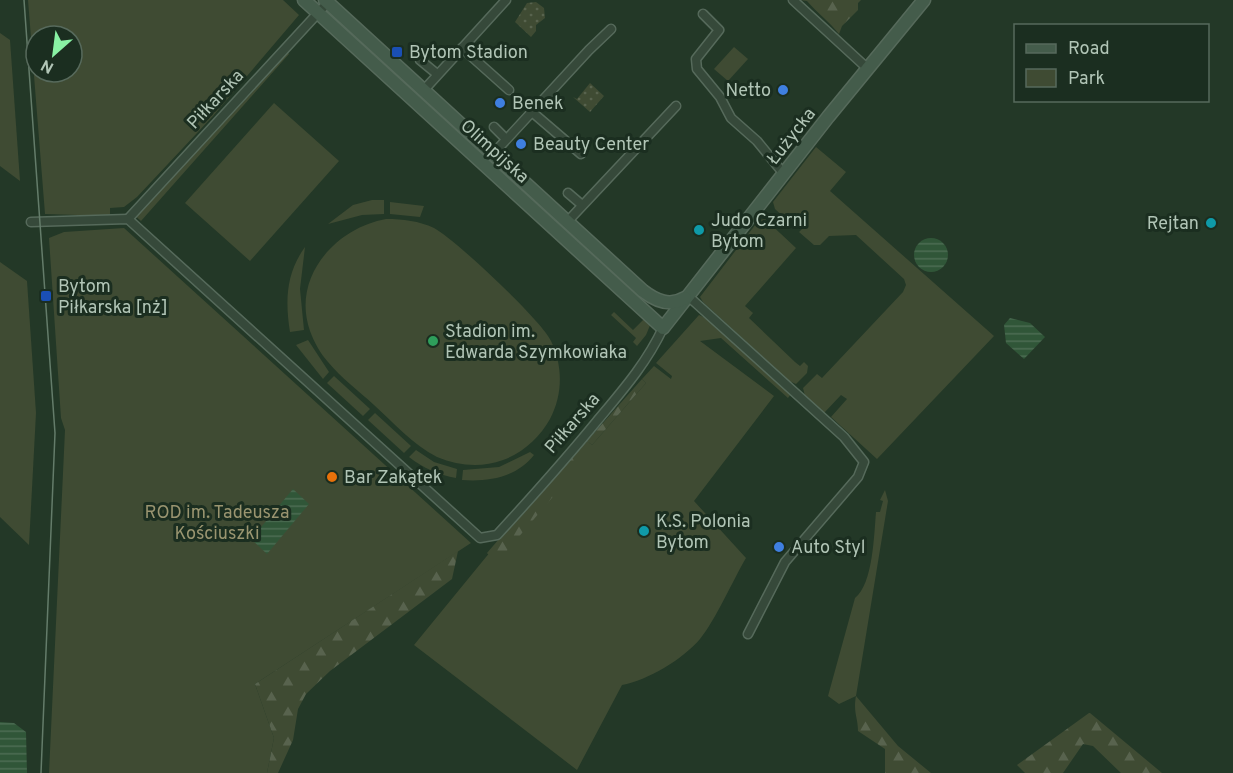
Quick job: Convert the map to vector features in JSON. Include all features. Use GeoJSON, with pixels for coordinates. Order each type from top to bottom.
{"type":"FeatureCollection","features":[{"type":"Feature","properties":{"kind":"street","name":"Olimpijska"},"geometry":{"type":"LineString","coordinates":[[304,0],[663,328]]}},
{"type":"Feature","properties":{"kind":"street"},"geometry":{"type":"LineString","coordinates":[[423,91],[506,0]]}},
{"type":"Feature","properties":{"kind":"street"},"geometry":{"type":"LineString","coordinates":[[793,0],[867,68]]}},
{"type":"Feature","properties":{"kind":"street","name":"Łużycka"},"geometry":{"type":"LineString","coordinates":[[688,296],[867,68],[924,0]]}},
{"type":"Feature","properties":{"kind":"street","name":"Olimpijska"},"geometry":{"type":"LineString","coordinates":[[327,1],[650,297],[668,303],[677,302],[688,296]]}},
{"type":"Feature","properties":{"kind":"street","name":"Piłkarska"},"geometry":{"type":"LineString","coordinates":[[327,1],[128,219],[480,538],[498,536],[570,454],[632,381],[653,349],[663,328],[688,296]]}},
{"type":"Feature","properties":{"kind":"street"},"geometry":{"type":"LineString","coordinates":[[703,14],[719,30],[696,59],[697,69],[720,97],[731,118],[757,141],[784,174]]}},
{"type":"Feature","properties":{"kind":"street"},"geometry":{"type":"LineString","coordinates":[[493,154],[611,29]]}},
{"type":"Feature","properties":{"kind":"street"},"geometry":{"type":"LineString","coordinates":[[462,48],[509,90]]}},
{"type":"Feature","properties":{"kind":"street"},"geometry":{"type":"LineString","coordinates":[[420,60],[437,74]]}},
{"type":"Feature","properties":{"kind":"street"},"geometry":{"type":"LineString","coordinates":[[402,90],[411,80]]}},
{"type":"Feature","properties":{"kind":"street"},"geometry":{"type":"LineString","coordinates":[[567,222],[676,106]]}},
{"type":"Feature","properties":{"kind":"street"},"geometry":{"type":"LineString","coordinates":[[532,112],[581,154]]}},
{"type":"Feature","properties":{"kind":"street"},"geometry":{"type":"LineString","coordinates":[[494,127],[506,139]]}},
{"type":"Feature","properties":{"kind":"street"},"geometry":{"type":"LineString","coordinates":[[568,193],[582,205]]}},
{"type":"Feature","properties":{"kind":"street"},"geometry":{"type":"LineString","coordinates":[[539,214],[548,205]]}},
{"type":"Feature","properties":{"kind":"street"},"geometry":{"type":"LineString","coordinates":[[31,222],[128,219]]}},
{"type":"Feature","properties":{"kind":"street"},"geometry":{"type":"LineString","coordinates":[[688,296],[844,437],[864,462],[858,477],[785,562],[748,634]]}},
{"type":"Feature","properties":{"kind":"green space"},"geometry":{"type":"Polygon","coordinates":[[[28,0],[283,0],[299,15],[213,116],[137,197],[124,207],[110,208],[110,216],[45,214],[35,84],[84,84],[84,24],[30,24],[28,0]]]}},
{"type":"Feature","properties":{"kind":"green space"},"geometry":{"type":"Polygon","coordinates":[[[800,0],[861,0],[858,3],[858,10],[842,26],[839,34],[807,1],[800,0]]]}},
{"type":"Feature","properties":{"kind":"green space"},"geometry":{"type":"Polygon","coordinates":[[[536,2],[544,8],[545,18],[536,25],[536,31],[531,37],[515,22],[527,3],[536,2]]]}},
{"type":"Feature","properties":{"kind":"green space"},"geometry":{"type":"Polygon","coordinates":[[[0,33],[10,40],[20,181],[0,166],[0,33]]]}},
{"type":"Feature","properties":{"kind":"green space"},"geometry":{"type":"Polygon","coordinates":[[[734,47],[748,59],[728,81],[714,69],[734,47]]]}},
{"type":"Feature","properties":{"kind":"green space"},"geometry":{"type":"Polygon","coordinates":[[[285,49],[289,54],[141,221],[133,214],[285,49]]]}},
{"type":"Feature","properties":{"kind":"green space"},"geometry":{"type":"Polygon","coordinates":[[[590,83],[604,96],[590,112],[573,97],[577,99],[590,83]]]}},
{"type":"Feature","properties":{"kind":"green space"},"geometry":{"type":"Polygon","coordinates":[[[274,103],[339,161],[250,261],[185,203],[274,103]]]}},
{"type":"Feature","properties":{"kind":"green space"},"geometry":{"type":"Polygon","coordinates":[[[816,147],[846,172],[830,191],[994,336],[877,459],[831,417],[847,399],[841,395],[824,413],[805,396],[803,388],[817,374],[822,378],[903,292],[906,285],[904,279],[856,235],[829,236],[820,245],[814,245],[799,232],[804,227],[793,216],[788,221],[775,209],[773,202],[816,147]]]}},
{"type":"Feature","properties":{"kind":"green space"},"geometry":{"type":"Polygon","coordinates":[[[372,200],[384,200],[384,214],[362,215],[328,224],[353,205],[372,200]]]}},
{"type":"Feature","properties":{"kind":"green space"},"geometry":{"type":"Polygon","coordinates":[[[390,202],[424,206],[420,217],[390,214],[390,202]]]}},
{"type":"Feature","properties":{"kind":"green space","name":"Stadion im. Edwarda Szymkowiaka"},"geometry":{"type":"Polygon","coordinates":[[[386,219],[423,224],[445,235],[516,299],[551,341],[558,360],[560,380],[554,409],[550,419],[530,444],[510,457],[495,463],[478,465],[462,464],[437,457],[412,440],[344,379],[322,355],[310,331],[306,311],[307,292],[313,274],[322,258],[335,244],[368,224],[386,219]]]}},
{"type":"Feature","properties":{"kind":"green space"},"geometry":{"type":"Polygon","coordinates":[[[765,219],[796,248],[745,306],[753,313],[749,318],[795,362],[800,366],[804,362],[808,366],[807,373],[796,384],[789,381],[700,297],[759,220],[765,219]]]}},
{"type":"Feature","properties":{"kind":"green space","name":"ROD im. Tadeusza Kościuszki"},"geometry":{"type":"Polygon","coordinates":[[[124,228],[471,543],[255,684],[274,738],[267,773],[49,773],[65,430],[61,418],[49,238],[64,232],[124,228]]]}},
{"type":"Feature","properties":{"kind":"green space"},"geometry":{"type":"Polygon","coordinates":[[[305,247],[300,289],[304,330],[290,332],[288,288],[294,267],[305,247]]]}},
{"type":"Feature","properties":{"kind":"green space"},"geometry":{"type":"Polygon","coordinates":[[[0,262],[27,281],[36,413],[29,545],[0,517],[0,262]]]}},
{"type":"Feature","properties":{"kind":"green space"},"geometry":{"type":"Polygon","coordinates":[[[614,312],[633,330],[645,318],[651,323],[646,335],[637,346],[633,342],[636,338],[611,315],[614,312]]]}},
{"type":"Feature","properties":{"kind":"green space"},"geometry":{"type":"Polygon","coordinates":[[[699,315],[710,320],[791,394],[788,398],[721,338],[700,341],[774,396],[694,501],[746,558],[712,622],[693,647],[653,674],[622,685],[577,770],[414,645],[486,557],[587,441],[592,445],[646,383],[642,379],[654,366],[671,379],[672,376],[656,363],[699,315]]]}},
{"type":"Feature","properties":{"kind":"green space"},"geometry":{"type":"Polygon","coordinates":[[[308,340],[329,372],[323,379],[296,345],[308,340]]]}},
{"type":"Feature","properties":{"kind":"green space"},"geometry":{"type":"Polygon","coordinates":[[[334,376],[370,409],[363,416],[327,383],[334,376]]]}},
{"type":"Feature","properties":{"kind":"green space"},"geometry":{"type":"Polygon","coordinates":[[[642,379],[646,383],[592,445],[587,441],[642,379]]]}},
{"type":"Feature","properties":{"kind":"green space"},"geometry":{"type":"Polygon","coordinates":[[[375,413],[411,446],[404,453],[368,420],[375,413]]]}},
{"type":"Feature","properties":{"kind":"green space"},"geometry":{"type":"Polygon","coordinates":[[[416,450],[434,462],[457,469],[456,478],[443,475],[414,461],[409,457],[416,450]]]}},
{"type":"Feature","properties":{"kind":"green space"},"geometry":{"type":"Polygon","coordinates":[[[575,451],[585,459],[500,559],[493,560],[487,553],[575,451]]]}},
{"type":"Feature","properties":{"kind":"green space"},"geometry":{"type":"Polygon","coordinates":[[[530,452],[534,455],[511,473],[492,479],[462,480],[463,470],[499,467],[530,452]]]}},
{"type":"Feature","properties":{"kind":"green space"},"geometry":{"type":"Polygon","coordinates":[[[885,490],[888,501],[856,696],[839,704],[828,696],[855,598],[866,582],[873,546],[876,512],[880,512],[883,501],[880,500],[885,490]]]}},
{"type":"Feature","properties":{"kind":"green space"},"geometry":{"type":"Polygon","coordinates":[[[458,551],[452,579],[330,671],[306,694],[298,709],[293,740],[278,773],[267,773],[274,738],[255,684],[458,551]]]}},
{"type":"Feature","properties":{"kind":"green space"},"geometry":{"type":"Polygon","coordinates":[[[856,696],[898,746],[931,773],[885,773],[885,749],[858,731],[856,696]]]}},
{"type":"Feature","properties":{"kind":"green space"},"geometry":{"type":"Polygon","coordinates":[[[1089,713],[1162,773],[1121,773],[1093,746],[1083,744],[1063,773],[1025,773],[1017,765],[1089,713]]]}},
{"type":"Feature","properties":{"kind":"shaded area"},"geometry":{"type":"Polygon","coordinates":[[[931,238],[943,243],[948,255],[943,267],[931,272],[919,267],[914,255],[919,243],[931,238]]]}},
{"type":"Feature","properties":{"kind":"shaded area"},"geometry":{"type":"Polygon","coordinates":[[[1010,318],[1030,323],[1045,337],[1024,359],[1006,343],[1004,325],[1010,318]]]}},
{"type":"Feature","properties":{"kind":"shaded area"},"geometry":{"type":"Polygon","coordinates":[[[293,489],[309,504],[267,554],[251,539],[293,489]]]}},
{"type":"Feature","properties":{"kind":"shaded area"},"geometry":{"type":"Polygon","coordinates":[[[0,722],[14,723],[26,732],[27,773],[0,773],[0,722]]]}},
{"type":"Feature","properties":{"kind":"tram line"},"geometry":{"type":"LineString","coordinates":[[24,0],[55,433],[41,773]]}},
{"type":"Feature","properties":{"kind":"place","name":"Bytom Stadion"},"geometry":{"type":"Point","coordinates":[397,52]}},
{"type":"Feature","properties":{"kind":"place","name":"Netto"},"geometry":{"type":"Point","coordinates":[783,90]}},
{"type":"Feature","properties":{"kind":"place","name":"Benek"},"geometry":{"type":"Point","coordinates":[500,103]}},
{"type":"Feature","properties":{"kind":"place","name":"Beauty Center"},"geometry":{"type":"Point","coordinates":[521,144]}},
{"type":"Feature","properties":{"kind":"place","name":"Rejtan"},"geometry":{"type":"Point","coordinates":[1211,223]}},
{"type":"Feature","properties":{"kind":"place","name":"Judo Czarni Bytom"},"geometry":{"type":"Point","coordinates":[699,230]}},
{"type":"Feature","properties":{"kind":"place","name":"Bytom Piłkarska [nż]"},"geometry":{"type":"Point","coordinates":[46,296]}},
{"type":"Feature","properties":{"kind":"place","name":"Stadion im. Edwarda Szymkowiaka"},"geometry":{"type":"Point","coordinates":[433,341]}},
{"type":"Feature","properties":{"kind":"place","name":"Bar Zakątek"},"geometry":{"type":"Point","coordinates":[332,477]}},
{"type":"Feature","properties":{"kind":"place","name":"K.S. Polonia Bytom"},"geometry":{"type":"Point","coordinates":[644,531]}},
{"type":"Feature","properties":{"kind":"place","name":"Auto Styl"},"geometry":{"type":"Point","coordinates":[779,547]}}]}
